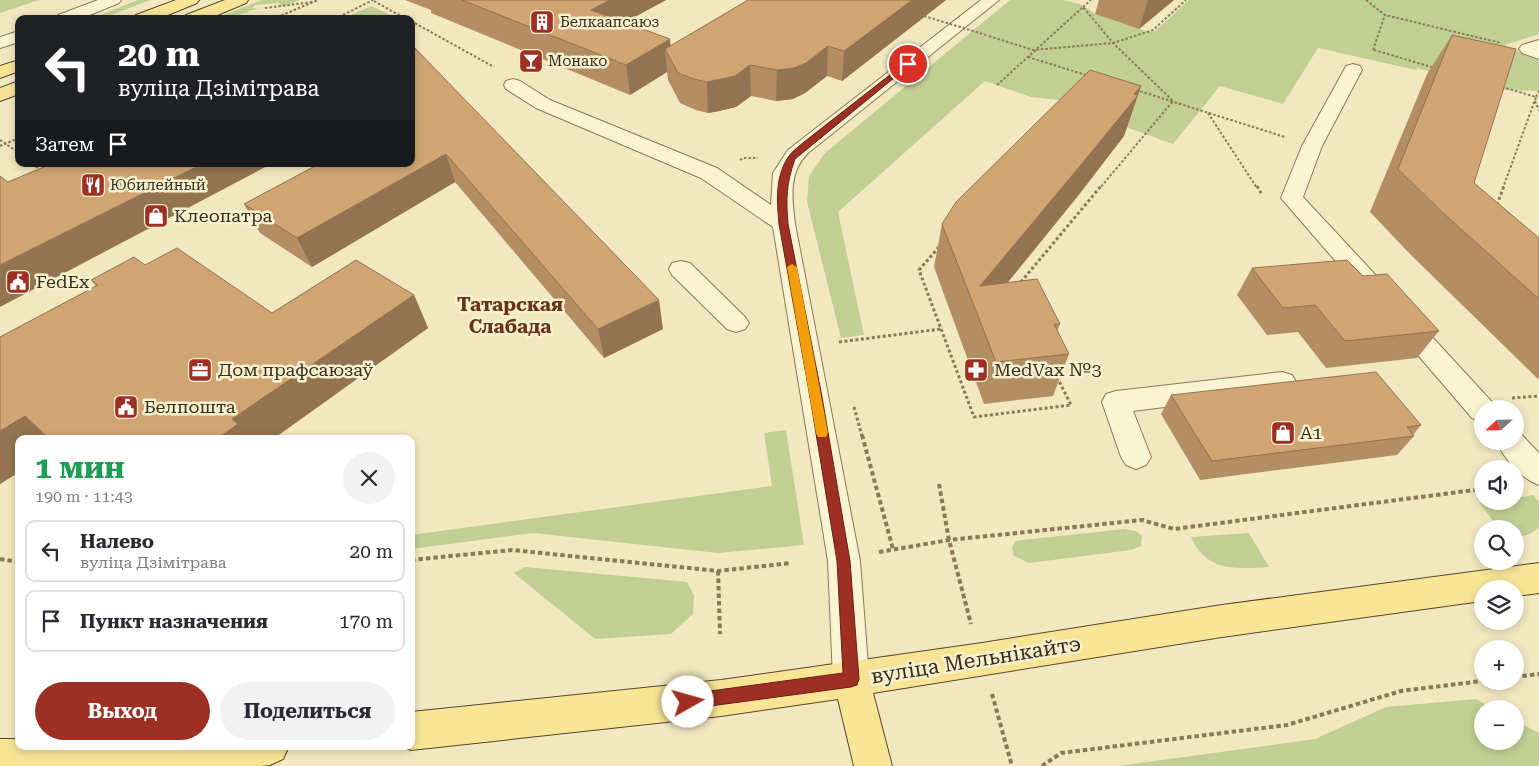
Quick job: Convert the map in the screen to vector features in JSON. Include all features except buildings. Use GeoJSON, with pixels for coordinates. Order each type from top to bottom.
{"type":"FeatureCollection","features":[{"type":"Feature","properties":{"kind":"main road"},"geometry":{"type":"LineString","coordinates":[[152,15],[191,0]]}},
{"type":"Feature","properties":{"kind":"main road"},"geometry":{"type":"LineString","coordinates":[[202,15],[240,0]]}},
{"type":"Feature","properties":{"kind":"main road"},"geometry":{"type":"LineString","coordinates":[[0,72],[15,66]]}},
{"type":"Feature","properties":{"kind":"main road"},"geometry":{"type":"LineString","coordinates":[[0,94],[15,88]]}},
{"type":"Feature","properties":{"kind":"main road","name":"вуліца Мельнікайтэ"},"geometry":{"type":"LineString","coordinates":[[415,731],[675,703],[851,679],[1222,621],[1539,578]]}},
{"type":"Feature","properties":{"kind":"main road"},"geometry":{"type":"LineString","coordinates":[[851,679],[873,766]]}},
{"type":"Feature","properties":{"kind":"main road"},"geometry":{"type":"LineString","coordinates":[[0,758],[120,762],[232,750]]}},
{"type":"Feature","properties":{"kind":"street"},"geometry":{"type":"LineString","coordinates":[[75,15],[114,0]]}},
{"type":"Feature","properties":{"kind":"street"},"geometry":{"type":"LineString","coordinates":[[851,679],[844,561],[784,224],[782,198],[784,178],[791,158],[807,144],[991,0]]}},
{"type":"Feature","properties":{"kind":"street"},"geometry":{"type":"LineString","coordinates":[[0,43],[15,37]]}},
{"type":"Feature","properties":{"kind":"street"},"geometry":{"type":"LineString","coordinates":[[1353,70],[1312,146],[1292,198],[1474,401]]}},
{"type":"Feature","properties":{"kind":"street"},"geometry":{"type":"LineString","coordinates":[[513,86],[528,93],[543,104],[709,173],[784,224]]}},
{"type":"Feature","properties":{"kind":"street"},"geometry":{"type":"LineString","coordinates":[[681,269],[736,322]]}},
{"type":"Feature","properties":{"kind":"street"},"geometry":{"type":"LineString","coordinates":[[1136,457],[1116,402],[1282,382]]}},
{"type":"Feature","properties":{"kind":"street"},"geometry":{"type":"LineString","coordinates":[[1518,450],[1539,473]]}},
{"type":"Feature","properties":{"kind":"path"},"geometry":{"type":"LineString","coordinates":[[282,15],[318,0]]}},
{"type":"Feature","properties":{"kind":"path"},"geometry":{"type":"LineString","coordinates":[[997,85],[1028,57],[1033,50],[1091,0]]}},
{"type":"Feature","properties":{"kind":"path"},"geometry":{"type":"LineString","coordinates":[[924,16],[1033,50],[1113,43],[1153,30],[1186,0]]}},
{"type":"Feature","properties":{"kind":"path"},"geometry":{"type":"LineString","coordinates":[[1366,0],[1385,15],[1535,49]]}},
{"type":"Feature","properties":{"kind":"path"},"geometry":{"type":"LineString","coordinates":[[344,15],[374,1],[399,15]]}},
{"type":"Feature","properties":{"kind":"path"},"geometry":{"type":"LineString","coordinates":[[1083,7],[1113,43],[1172,101]]}},
{"type":"Feature","properties":{"kind":"path"},"geometry":{"type":"LineString","coordinates":[[1376,44],[1385,15]]}},
{"type":"Feature","properties":{"kind":"path"},"geometry":{"type":"LineString","coordinates":[[415,23],[492,65],[513,86]]}},
{"type":"Feature","properties":{"kind":"path"},"geometry":{"type":"LineString","coordinates":[[962,37],[978,24]]}},
{"type":"Feature","properties":{"kind":"path"},"geometry":{"type":"LineString","coordinates":[[1374,50],[1441,69]]}},
{"type":"Feature","properties":{"kind":"path"},"geometry":{"type":"LineString","coordinates":[[1028,57],[1091,76]]}},
{"type":"Feature","properties":{"kind":"path"},"geometry":{"type":"LineString","coordinates":[[1498,86],[1536,96]]}},
{"type":"Feature","properties":{"kind":"path"},"geometry":{"type":"LineString","coordinates":[[1127,88],[1312,146]]}},
{"type":"Feature","properties":{"kind":"path"},"geometry":{"type":"LineString","coordinates":[[1496,209],[1539,91]]}},
{"type":"Feature","properties":{"kind":"path"},"geometry":{"type":"LineString","coordinates":[[1021,283],[1172,101]]}},
{"type":"Feature","properties":{"kind":"path"},"geometry":{"type":"LineString","coordinates":[[1535,101],[1539,110]]}},
{"type":"Feature","properties":{"kind":"path"},"geometry":{"type":"LineString","coordinates":[[1207,112],[1263,195]]}},
{"type":"Feature","properties":{"kind":"path"},"geometry":{"type":"LineString","coordinates":[[0,140],[15,150]]}},
{"type":"Feature","properties":{"kind":"path"},"geometry":{"type":"LineString","coordinates":[[0,146],[15,140]]}},
{"type":"Feature","properties":{"kind":"path"},"geometry":{"type":"LineString","coordinates":[[36,167],[47,176]]}},
{"type":"Feature","properties":{"kind":"path"},"geometry":{"type":"LineString","coordinates":[[944,241],[919,270],[974,417],[1071,405],[1058,378]]}},
{"type":"Feature","properties":{"kind":"path"},"geometry":{"type":"LineString","coordinates":[[834,338],[836,342],[941,329]]}},
{"type":"Feature","properties":{"kind":"path"},"geometry":{"type":"LineString","coordinates":[[851,398],[893,549]]}},
{"type":"Feature","properties":{"kind":"path"},"geometry":{"type":"LineString","coordinates":[[938,484],[949,540],[968,614]]}},
{"type":"Feature","properties":{"kind":"path"},"geometry":{"type":"LineString","coordinates":[[876,553],[949,540],[1142,520],[1174,528],[1474,490]]}},
{"type":"Feature","properties":{"kind":"path"},"geometry":{"type":"LineString","coordinates":[[415,560],[512,550],[718,571],[791,563]]}},
{"type":"Feature","properties":{"kind":"path"},"geometry":{"type":"LineString","coordinates":[[0,559],[15,561]]}},
{"type":"Feature","properties":{"kind":"path"},"geometry":{"type":"LineString","coordinates":[[718,571],[720,634]]}},
{"type":"Feature","properties":{"kind":"path"},"geometry":{"type":"LineString","coordinates":[[1524,676],[1539,674]]}},
{"type":"Feature","properties":{"kind":"path"},"geometry":{"type":"LineString","coordinates":[[1042,766],[1062,753],[1287,725],[1401,691],[1474,682]]}},
{"type":"Feature","properties":{"kind":"path"},"geometry":{"type":"LineString","coordinates":[[1005,736],[1012,766]]}},
{"type":"Feature","properties":{"kind":"green space"},"geometry":{"type":"Polygon","coordinates":[[[0,0],[39,0],[0,13],[0,0]]]}},
{"type":"Feature","properties":{"kind":"green space"},"geometry":{"type":"Polygon","coordinates":[[[138,0],[150,0],[111,15],[100,15],[138,0]]]}},
{"type":"Feature","properties":{"kind":"green space"},"geometry":{"type":"Polygon","coordinates":[[[262,0],[300,0],[278,7],[280,3],[255,5],[253,8],[258,8],[239,15],[224,15],[262,0]]]}},
{"type":"Feature","properties":{"kind":"green space"},"geometry":{"type":"Polygon","coordinates":[[[1010,0],[1064,0],[1082,5],[1095,14],[1149,32],[1155,31],[1189,0],[1539,0],[1539,34],[1505,45],[1539,61],[1539,91],[1489,89],[1417,68],[1416,70],[1318,48],[1283,104],[1220,86],[1173,144],[1090,114],[1092,111],[1059,100],[1031,97],[985,81],[838,212],[864,335],[841,338],[807,202],[809,176],[825,153],[1010,0]]]}},
{"type":"Feature","properties":{"kind":"green space"},"geometry":{"type":"Polygon","coordinates":[[[371,6],[390,15],[351,15],[371,6]]]}},
{"type":"Feature","properties":{"kind":"green space"},"geometry":{"type":"Polygon","coordinates":[[[786,430],[804,545],[718,553],[533,533],[415,548],[415,534],[772,486],[764,433],[786,430]]]}},
{"type":"Feature","properties":{"kind":"green space"},"geometry":{"type":"Polygon","coordinates":[[[1534,495],[1539,503],[1539,527],[1531,533],[1524,535],[1524,520],[1492,520],[1485,510],[1524,510],[1524,497],[1534,495]]]}},
{"type":"Feature","properties":{"kind":"green space"},"geometry":{"type":"Polygon","coordinates":[[[1124,529],[1136,531],[1142,536],[1141,546],[1131,550],[1029,563],[1014,556],[1012,548],[1015,541],[1124,529]]]}},
{"type":"Feature","properties":{"kind":"green space"},"geometry":{"type":"Polygon","coordinates":[[[1249,533],[1269,567],[1234,568],[1224,566],[1205,557],[1191,537],[1249,533]]]}},
{"type":"Feature","properties":{"kind":"green space"},"geometry":{"type":"Polygon","coordinates":[[[525,567],[687,582],[694,595],[693,614],[671,634],[595,639],[514,573],[525,567]]]}},
{"type":"Feature","properties":{"kind":"green space"},"geometry":{"type":"Polygon","coordinates":[[[1476,699],[1478,700],[1474,700],[1474,750],[1524,750],[1524,725],[1539,733],[1539,766],[1118,766],[1315,739],[1386,707],[1476,699]]]}},
{"type":"Feature","properties":{"kind":"slow traffic"},"geometry":{"type":"LineString","coordinates":[[792,267],[822,433]]}},
{"type":"Feature","properties":{"kind":"place","name":"Белкаапсаюз"},"geometry":{"type":"Point","coordinates":[542,22]}},
{"type":"Feature","properties":{"kind":"place","name":"Монако"},"geometry":{"type":"Point","coordinates":[531,61]}},
{"type":"Feature","properties":{"kind":"place","name":"Юбилейный"},"geometry":{"type":"Point","coordinates":[93,185]}},
{"type":"Feature","properties":{"kind":"place","name":"Клеопатра"},"geometry":{"type":"Point","coordinates":[156,216]}},
{"type":"Feature","properties":{"kind":"place","name":"FedEx"},"geometry":{"type":"Point","coordinates":[18,282]}},
{"type":"Feature","properties":{"kind":"place","name":"Дом прафсаюзаў"},"geometry":{"type":"Point","coordinates":[200,370]}},
{"type":"Feature","properties":{"kind":"place","name":"MedVax №3"},"geometry":{"type":"Point","coordinates":[976,370]}},
{"type":"Feature","properties":{"kind":"place","name":"Белпошта"},"geometry":{"type":"Point","coordinates":[126,407]}},
{"type":"Feature","properties":{"kind":"place","name":"A1"},"geometry":{"type":"Point","coordinates":[1283,433]}},
{"type":"Feature","properties":{"kind":"district","name":"Татарская Слабада"},"geometry":{"type":"Point","coordinates":[510,315]}},
{"type":"Feature","properties":{"kind":"route"},"geometry":{"type":"LineString","coordinates":[[688,702],[851,679],[844,561],[784,224],[782,198],[786,169],[791,158],[908,64]]}}]}
